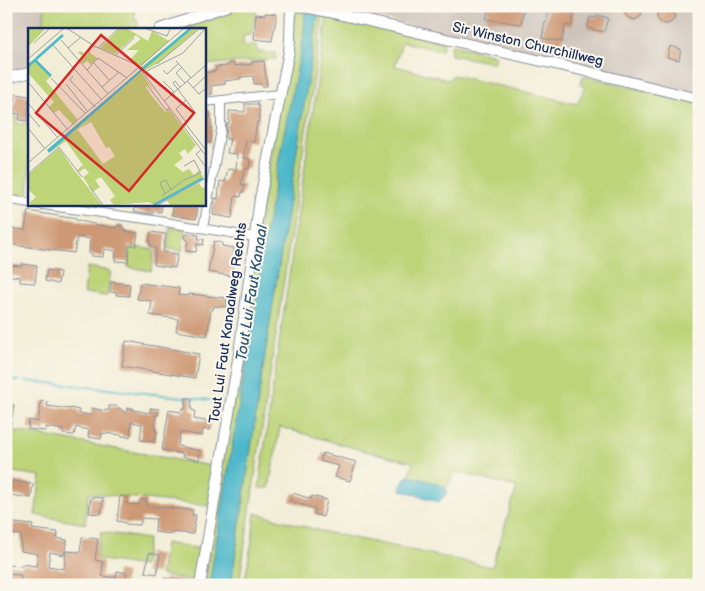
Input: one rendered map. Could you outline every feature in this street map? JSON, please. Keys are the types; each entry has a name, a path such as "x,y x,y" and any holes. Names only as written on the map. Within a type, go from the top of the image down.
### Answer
{"street":[{"path":"163,28 227,6"},
{"name":"Tout Lui Faut Kanaalweg Rechts","path":"200,585 240,354 260,198 290,45 291,6"},
{"name":"Sir Winston Churchillweg","path":"300,6 699,98"},
{"path":"6,78 28,73"},
{"path":"205,102 280,94"},
{"path":"203,228 221,130 221,100"},
{"path":"205,172 213,174"},
{"path":"6,199 28,203"},
{"path":"53,205 70,206 254,237"}],"shaded area":[{"path":"6,6 45,6 43,28 28,28 28,68 6,73"},
{"path":"328,6 699,6 699,94"}],"green space":[{"path":"45,6 136,6 134,21 138,20 137,28 43,28"},
{"path":"257,6 251,35 243,36 244,46 256,45 258,52 275,53 276,59 205,65 205,28 178,28 221,13"},
{"path":"295,9 305,12 304,35 261,257 256,304 209,585 204,585 262,206"},
{"path":"318,15 323,16 239,585 231,585 259,393"},
{"path":"327,15 443,42 443,49 440,51 402,42 395,66 449,80 453,75 577,104 585,87 580,85 583,76 699,103 699,585 244,585 255,513 325,532 492,567 517,487 456,472 446,488 436,483 409,476 413,462 365,451 280,427 269,488 259,488"},
{"path":"453,45 495,55 496,58 494,63 451,55 450,46"},
{"path":"6,102 9,115 17,116 17,124 28,123 28,199 6,196 6,143 10,142 9,125 6,122"},
{"path":"170,227 185,229 182,251 167,249"},
{"path":"131,246 154,250 151,271 128,267"},
{"path":"87,267 111,271 107,296 84,293"},
{"path":"6,429 217,467 210,506 89,493 85,524 35,515 41,476 6,471"},
{"path":"101,532 148,539 144,566 96,559"},
{"path":"165,543 202,549 196,581 160,575"}],"water":[{"path":"305,12 318,15 231,585 209,585 256,304 261,257 304,35"},
{"path":"409,476 436,483 446,488 447,493 439,502 401,490 406,477"}],"building":[{"path":"489,6 524,6 521,24 486,19"},
{"path":"625,6 642,6 641,16 635,20 629,18 625,14"},
{"path":"666,6 672,9 675,15 672,21 666,24 660,21 657,15 660,9"},
{"path":"548,10 574,12 572,26 565,25 562,42 542,38"},
{"path":"265,13 277,14 272,41 254,39 256,14 265,15"},
{"path":"597,15 608,18 604,32 587,28 590,17 596,18"},
{"path":"670,46 681,49 679,60 667,57"},
{"path":"264,61 267,86 254,84 253,76 240,77 240,79 225,81 225,84 211,86 212,94 205,95 205,73 216,71 216,67 228,66 228,64 234,63 234,66 252,64 251,62"},
{"path":"16,94 28,96 28,121 19,120 20,114 14,113"},
{"path":"245,104 258,104 259,122 257,122 254,142 246,141 243,158 250,159 249,169 244,169 241,185 245,185 243,192 241,197 235,196 232,218 213,215 215,198 218,199 220,181 225,182 228,169 236,170 237,154 227,153 230,139 226,139 229,111 245,112"},
{"path":"205,111 210,111 211,143 205,142"},
{"path":"136,205 162,205 161,212 153,211 153,214 134,211"},
{"path":"173,205 198,206 196,219 172,215"},
{"path":"6,209 12,209 10,228 25,230 28,211 116,228 117,225 123,226 125,231 138,233 136,246 129,245 128,262 115,261 116,251 104,249 103,257 92,256 92,254 89,254 90,239 77,237 74,253 6,244"},
{"path":"151,232 166,234 163,252 178,254 175,268 154,265 156,248 150,247"},
{"path":"186,234 199,235 198,239 204,239 203,245 197,244 196,252 186,251 188,240 185,239"},
{"path":"214,241 222,243 222,246 234,248 231,276 208,272"},
{"path":"22,264 37,266 35,283 20,282 20,277 6,275 6,265 22,266"},
{"path":"47,270 60,272 58,284 45,281"},
{"path":"111,282 130,284 129,296 116,295 117,293 110,292"},
{"path":"140,283 179,288 178,295 189,296 189,294 227,298 226,307 214,306 213,310 211,310 207,336 176,331 178,319 150,315 152,301 137,299"},
{"path":"126,341 199,354 195,378 122,366"},
{"path":"186,398 192,398 191,410 195,411 194,419 211,422 209,430 203,429 202,436 180,432 178,446 200,451 199,460 182,457 183,454 162,450 169,410 181,412 182,409 185,409"},
{"path":"41,401 48,402 47,406 70,408 79,410 78,413 91,415 92,408 106,411 109,410 109,406 116,406 126,413 127,408 150,413 150,408 159,409 158,415 156,415 155,430 157,430 155,442 140,440 142,424 131,422 130,437 102,433 101,439 88,437 89,430 76,427 74,435 63,434 63,430 46,427 46,431 28,429 29,420 38,422"},
{"path":"6,404 14,405 9,435 6,435"},
{"path":"323,453 356,462 350,481 335,477 339,466 320,461"},
{"path":"12,481 33,484 31,498 10,495"},
{"path":"293,493 311,499 312,496 327,500 323,517 314,514 315,509 290,501"},
{"path":"120,496 128,497 127,504 139,505 139,500 146,500 146,506 193,510 192,515 196,515 193,534 155,532 156,519 142,518 140,525 117,521"},
{"path":"91,497 103,498 101,514 89,513"},
{"path":"14,523 33,525 32,529 58,532 57,538 67,540 64,555 50,552 48,566 64,569 66,551 80,552 82,537 98,539 95,560 103,562 102,576 116,578 117,571 127,573 124,585 51,585 20,581 21,575 6,574 6,565 22,566 22,564 36,566 38,554 21,551 21,535 12,534"},
{"path":"149,553 160,555 157,574 145,572"},
{"path":"164,578 189,581 188,585 163,585"}],"waterway":[{"path":"6,379 19,381"},
{"path":"25,381 220,401"}],"water label":[{"name":"Tout Lui Faut Kanaal","path":"252,293"}]}
